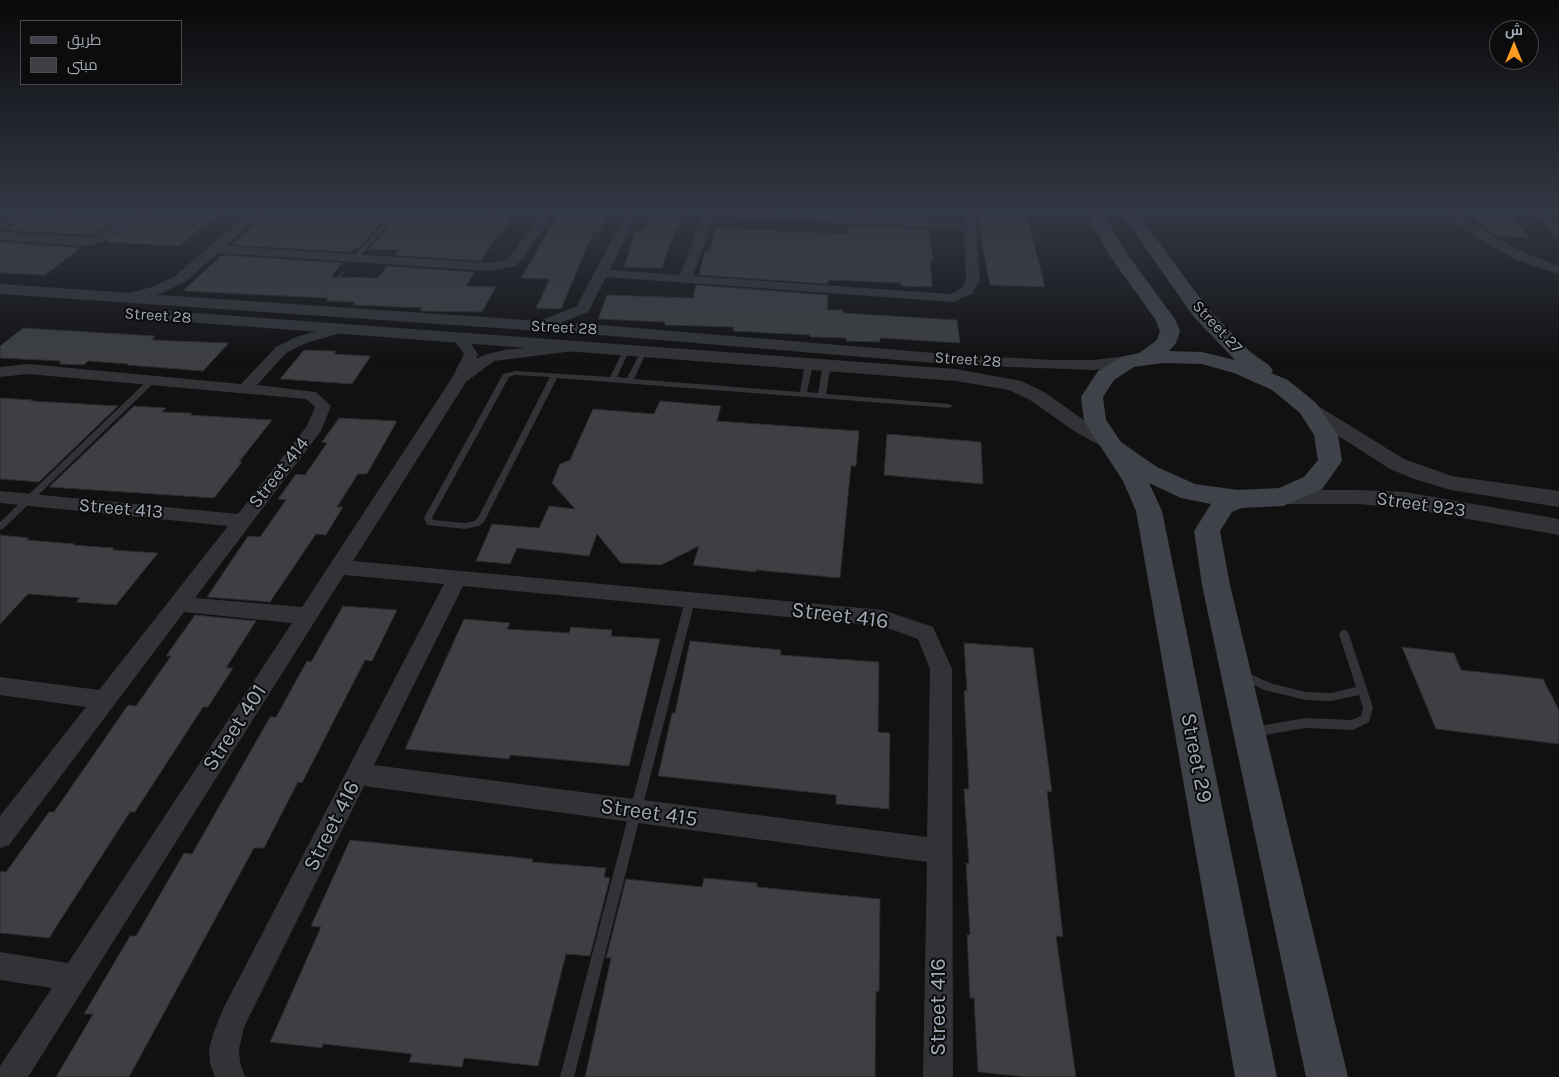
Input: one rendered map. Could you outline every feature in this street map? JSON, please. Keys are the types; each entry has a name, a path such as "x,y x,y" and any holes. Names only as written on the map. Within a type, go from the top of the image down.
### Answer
{"main road":[{"name":"Street 27","path":"1124,262 1165,319 1170,331 1166,343 1137,360"},
{"name":"Street 27","path":"1163,262 1213,327 1242,355 1280,385"},
{"path":"1110,444 1148,473 1190,492 1238,499 1282,497 1313,483 1330,461 1326,435 1308,408 1280,385 1242,368 1202,358 1163,357 1137,360"},
{"name":"Street 29","path":"1137,360 1106,376 1092,397 1095,422 1135,479 1149,511 1256,1077"},
{"path":"1238,499 1223,506 1214,517 1207,531 1216,585 1327,1077"}],"street":[{"path":"126,298 156,290 180,279 200,262"},
{"path":"418,262 489,267 511,262"},
{"path":"538,327 583,309 606,262"},
{"path":"685,279 691,262"},
{"path":"601,273 953,298 967,291 972,280 971,262"},
{"path":"1537,262 1559,270"},
{"path":"180,279 178,292 191,302"},
{"name":"Street 28","path":"0,289 600,330 958,360 1093,364 1137,360"},
{"name":"Street 28","path":"0,304 276,324 461,340 584,346 956,375 1014,385 1037,396 1081,427 1110,444"},
{"path":"583,309 600,330"},
{"path":"276,324 283,334 281,350"},
{"path":"245,389 281,350 301,340 339,329"},
{"name":"Street 401","path":"11,1077 460,378 470,354 461,340"},
{"name":"Street 401","path":"460,378 488,358 504,354 584,346"},
{"name":"Street 414","path":"0,372 28,369 310,395 323,406 315,427 0,836"},
{"name":"Street 923","path":"1308,408 1398,464 1422,474 1451,483 1559,499"},
{"name":"Street 923","path":"1282,497 1358,497 1405,500 1559,527"},
{"name":"Street 413","path":"0,498 242,521"},
{"name":"Street 416","path":"339,567 883,618 926,633 941,669 938,1077"},
{"name":"Street 416","path":"230,1077 225,1063 224,1049 227,1034 233,1020 457,578"},
{"path":"178,604 307,616"},
{"path":"0,686 104,700"},
{"name":"Street 415","path":"358,774 940,851"},
{"path":"0,966 74,978"}],"lane":[{"path":"613,379 635,350"},
{"path":"630,380 635,350"},
{"path":"803,393 809,364"},
{"path":"822,394 827,365"},
{"path":"554,376 481,520 476,524 465,526 430,523 428,518 506,376 515,373 822,394 949,406"},
{"path":"0,527 153,380"},
{"path":"567,1077 690,600"},
{"path":"1249,733 1305,722 1353,725 1365,719 1368,708 1344,634"},
{"path":"1235,670 1268,687 1306,696 1331,697 1362,690"}],"path":[{"path":"308,311 351,262"}],"building":[{"path":"0,262 62,262 45,275 0,273"},
{"path":"214,262 342,263 331,277 378,278 387,266 474,272 466,286 496,287 482,312 420,311 422,308 353,305 355,302 326,301 328,298 183,291"},
{"path":"530,262 581,262 561,309 536,308 550,279 521,278"},
{"path":"626,262 664,262 662,268 624,267"},
{"path":"702,262 930,262 932,287 901,286 901,283 828,280 828,284 699,275"},
{"path":"986,262 1039,262 1045,287 990,285"},
{"path":"696,285 828,295 827,310 843,310 843,313 957,320 960,343 880,338 880,342 846,341 846,338 733,331 734,327 665,325 665,322 598,319 607,295 693,298"},
{"path":"23,328 155,336 152,340 229,343 203,371 88,361 84,365 59,364 61,361 0,358 0,346"},
{"path":"304,350 336,351 334,354 371,356 352,384 280,379"},
{"path":"0,398 118,406 39,482 0,479"},
{"path":"660,401 721,406 717,421 859,431 856,466 851,466 840,578 693,565 699,546 661,565 621,563 597,534 589,556 517,548 510,564 476,561 492,524 539,528 549,506 575,509 552,483 560,464 570,460 593,409 654,414"},
{"path":"134,406 166,408 162,412 192,413 190,415 272,420 214,498 49,487"},
{"path":"339,418 397,421 367,474 358,474 337,507 343,507 326,535 316,534 270,602 207,597 248,536 260,537 286,500 278,499 296,474 305,475 327,443 322,442"},
{"path":"887,434 981,442 983,484 884,475"},
{"path":"0,535 29,538 27,540 114,548 113,550 158,553 116,605 76,602 80,598 28,594 0,624"},
{"path":"343,606 397,610 372,661 365,660 302,783 298,782 264,848 254,848 129,1077 56,1077 93,1014 84,1014 130,936 136,936 184,853 192,854 270,717 276,717 307,661 311,662"},
{"path":"195,615 256,621 226,668 233,668 208,707 203,707 135,812 130,812 49,938 0,933 0,871 6,872 49,812 54,812 128,705 136,706 171,656 166,656"},
{"path":"464,619 510,623 507,629 569,633 571,627 612,630 611,636 660,639 629,766 510,755 509,759 405,749"},
{"path":"690,641 781,650 780,655 879,662 878,732 890,733 889,809 836,804 836,795 658,776 672,713 675,713"},
{"path":"964,643 1033,648 1052,792 1047,791 1063,937 1056,936 1076,1077 1026,1077 978,1072 974,998 970,998 967,935 970,935 966,863 969,864 964,789 969,789 964,690 967,691"},
{"path":"1402,647 1454,653 1461,670 1543,679 1559,710 1559,744 1436,729"},
{"path":"350,840 533,859 532,862 606,868 604,877 610,878 590,956 566,954 538,1066 464,1058 462,1067 409,1062 412,1054 323,1044 322,1048 270,1042 321,927 311,926"},
{"path":"704,878 757,883 757,887 880,899 879,992 876,991 875,1077 585,1077 611,958 606,958 626,879 702,887"}]}
